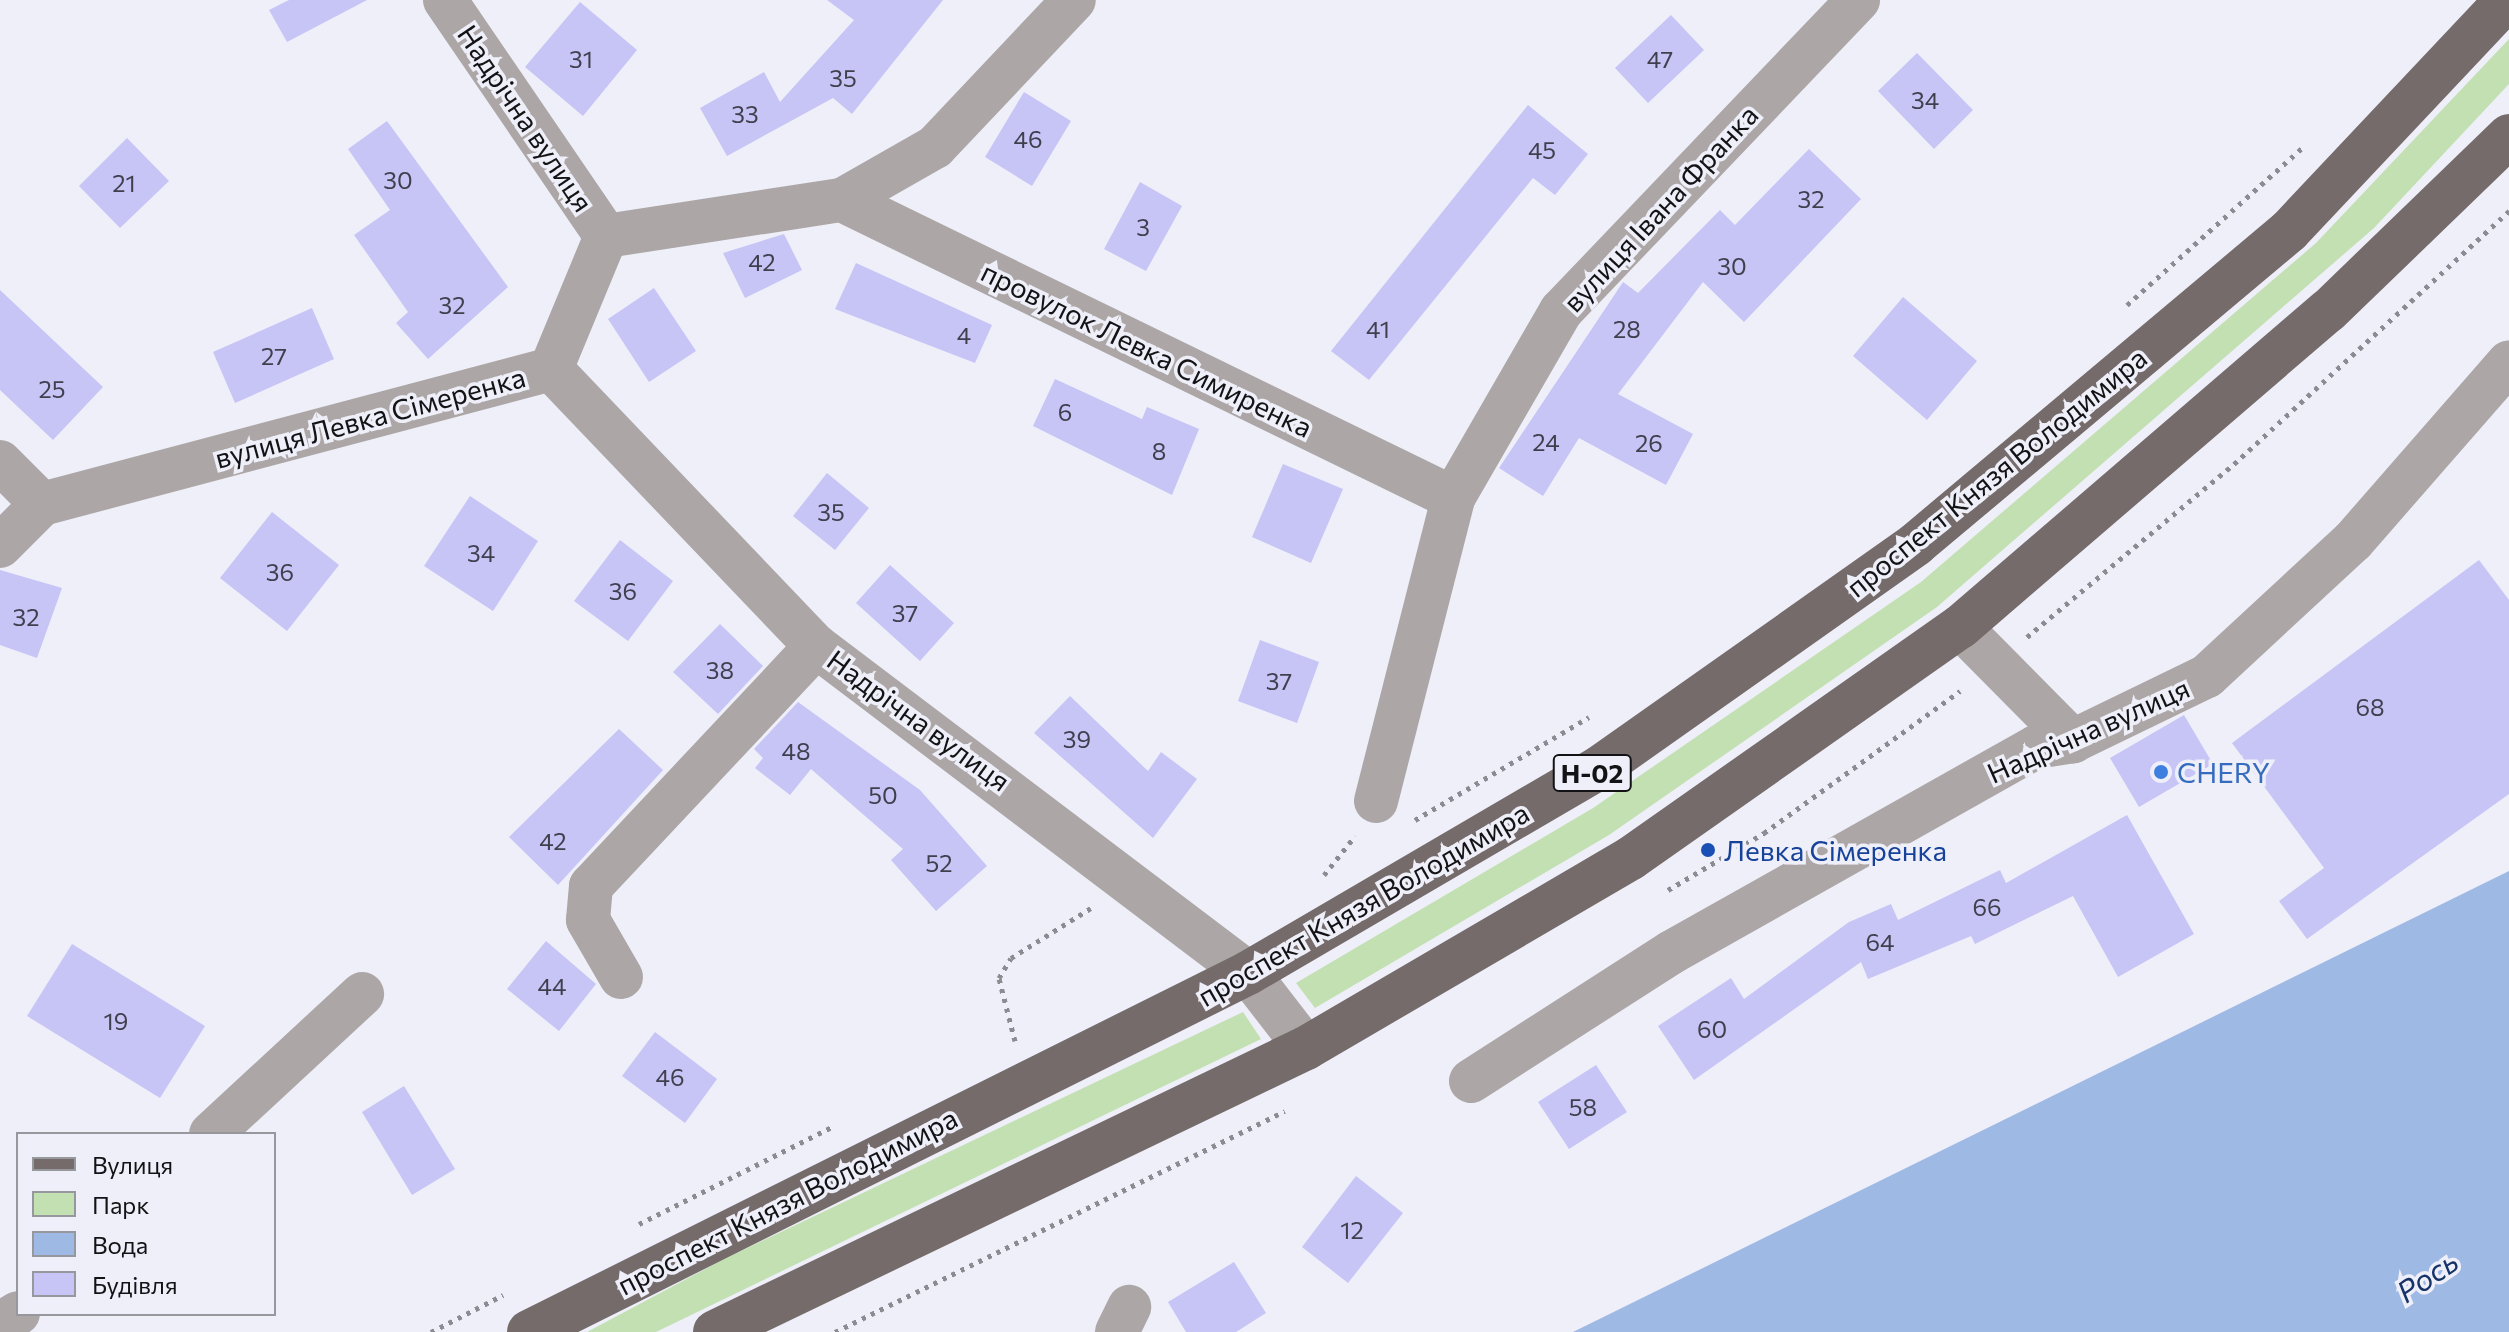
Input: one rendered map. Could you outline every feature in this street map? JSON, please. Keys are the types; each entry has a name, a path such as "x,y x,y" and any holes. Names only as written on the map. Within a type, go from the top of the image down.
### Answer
{"main road":[{"name":"проспект Князя Володимира","path":"529,1332 1248,973 1599,768 1916,544 2289,231 2507,0"},
{"path":"715,1332 1306,1048 1631,858 1960,627 2328,311 2509,136"}],"street":[{"name":"Надрічна вулиця","path":"445,0 606,236"},
{"path":"606,236 842,200 935,147 1074,0"},
{"name":"вулиця Івана Франка","path":"1391,813 1453,498 1561,311 1858,0"},
{"name":"провулок Левка Симиренка","path":"842,200 1453,498"},
{"name":"вулиця Левка Сімеренка","path":"42,504 551,369 606,236"},
{"name":"Надрічна вулиця","path":"1471,1081 1672,952 2036,747 2073,741 2207,676 2353,541 2509,362"},
{"name":"Надрічна вулиця","path":"551,369 816,646 1132,882 1248,973 1306,1048"},
{"path":"0,462 42,504 0,546"},
{"path":"1960,627 2073,741"},
{"path":"621,977 588,920 591,886 816,646"},
{"path":"213,1132 362,994"}],"path":[{"path":"2120,311 2316,134"},
{"path":"1391,813 1605,707"},
{"path":"1311,884 1353,857"},
{"path":"1015,1041 999,978 1011,958 1132,882"},
{"path":"1000,1047 1029,1034"},
{"path":"835,1332 1297,1104"},
{"path":"629,1229 842,1123"},
{"path":"431,1332 516,1288"}],"green space":[{"path":"2509,39 2509,84 2374,228 1937,607 1609,835 1315,1008 1296,983 1593,808 1921,582 2316,243"},
{"path":"1243,1012 1261,1039 656,1332 587,1332 724,1259"}],"water":[{"name":"Рось","path":"2509,871 2509,1332 1573,1332"}],"building":[{"path":"289,0 367,0 287,42 269,10"},
{"path":"827,0 943,0 852,114 833,98 727,156 700,108 764,72 780,102 854,20"},
{"path":"580,2 637,50 583,116 525,67"},
{"path":"1671,15 1704,50 1648,103 1615,68"},
{"path":"1917,53 1973,110 1934,149 1878,91"},
{"path":"1024,92 1071,121 1032,186 985,157"},
{"path":"1528,105 1588,154 1555,195 1533,178 1369,380 1331,351"},
{"path":"387,121 508,287 428,359 396,323 408,312 354,235 390,210 348,149"},
{"path":"127,138 169,181 120,228 79,186"},
{"path":"1809,149 1861,199 1744,322 1703,282 1618,394 1693,434 1666,485 1579,438 1543,496 1499,468 1623,282 1638,293 1720,210 1735,225"},
{"path":"1140,182 1182,206 1146,271 1104,249"},
{"path":"784,234 802,270 745,298 723,253"},
{"path":"856,263 992,325 975,363 835,309"},
{"path":"654,288 696,351 649,382 608,319"},
{"path":"0,290 103,387 53,440 0,390"},
{"path":"1903,297 1977,361 1927,420 1853,356"},
{"path":"312,308 334,359 235,403 213,352"},
{"path":"1055,379 1142,419 1147,407 1199,429 1172,495 1033,426"},
{"path":"1283,464 1343,489 1311,563 1252,537"},
{"path":"827,473 869,508 835,550 793,516"},
{"path":"470,496 538,541 493,611 424,566"},
{"path":"272,512 339,565 287,631 220,578"},
{"path":"620,540 673,581 628,641 574,601"},
{"path":"2479,560 2509,600 2509,794 2307,939 2279,901 2324,868 2232,743"},
{"path":"890,565 954,623 920,661 856,603"},
{"path":"0,570 62,588 37,658 0,645"},
{"path":"720,624 763,666 718,714 673,672"},
{"path":"1260,640 1319,662 1297,723 1238,701"},
{"path":"1070,696 1148,771 1161,752 1197,779 1153,838 1034,733"},
{"path":"798,702 920,790 987,866 936,911 891,860 903,849 811,769 790,795 755,768 763,758 754,749"},
{"path":"2184,715 2213,764 2139,807 2110,758"},
{"path":"619,729 663,770 558,885 509,837"},
{"path":"2127,815 2194,934 2118,977 2073,896 1975,944 1971,936 1868,979 1861,962 1694,1080 1658,1026 1731,978 1744,999 1849,922 1891,904 1898,920 2000,870 2006,883"},
{"path":"546,941 596,984 559,1031 507,989"},
{"path":"72,944 205,1026 160,1098 27,1016"},
{"path":"655,1032 717,1079 685,1123 622,1076"},
{"path":"1596,1065 1627,1112 1569,1149 1538,1102"},
{"path":"404,1086 455,1169 412,1195 362,1112"},
{"path":"1356,1176 1403,1213 1348,1283 1302,1247"},
{"path":"1234,1262 1266,1313 1236,1332 1186,1332 1168,1302"}],"place":[{"name":"CHERY","path":"2161,772"},
{"name":"Левка Сімеренка","path":"1708,850"}]}
